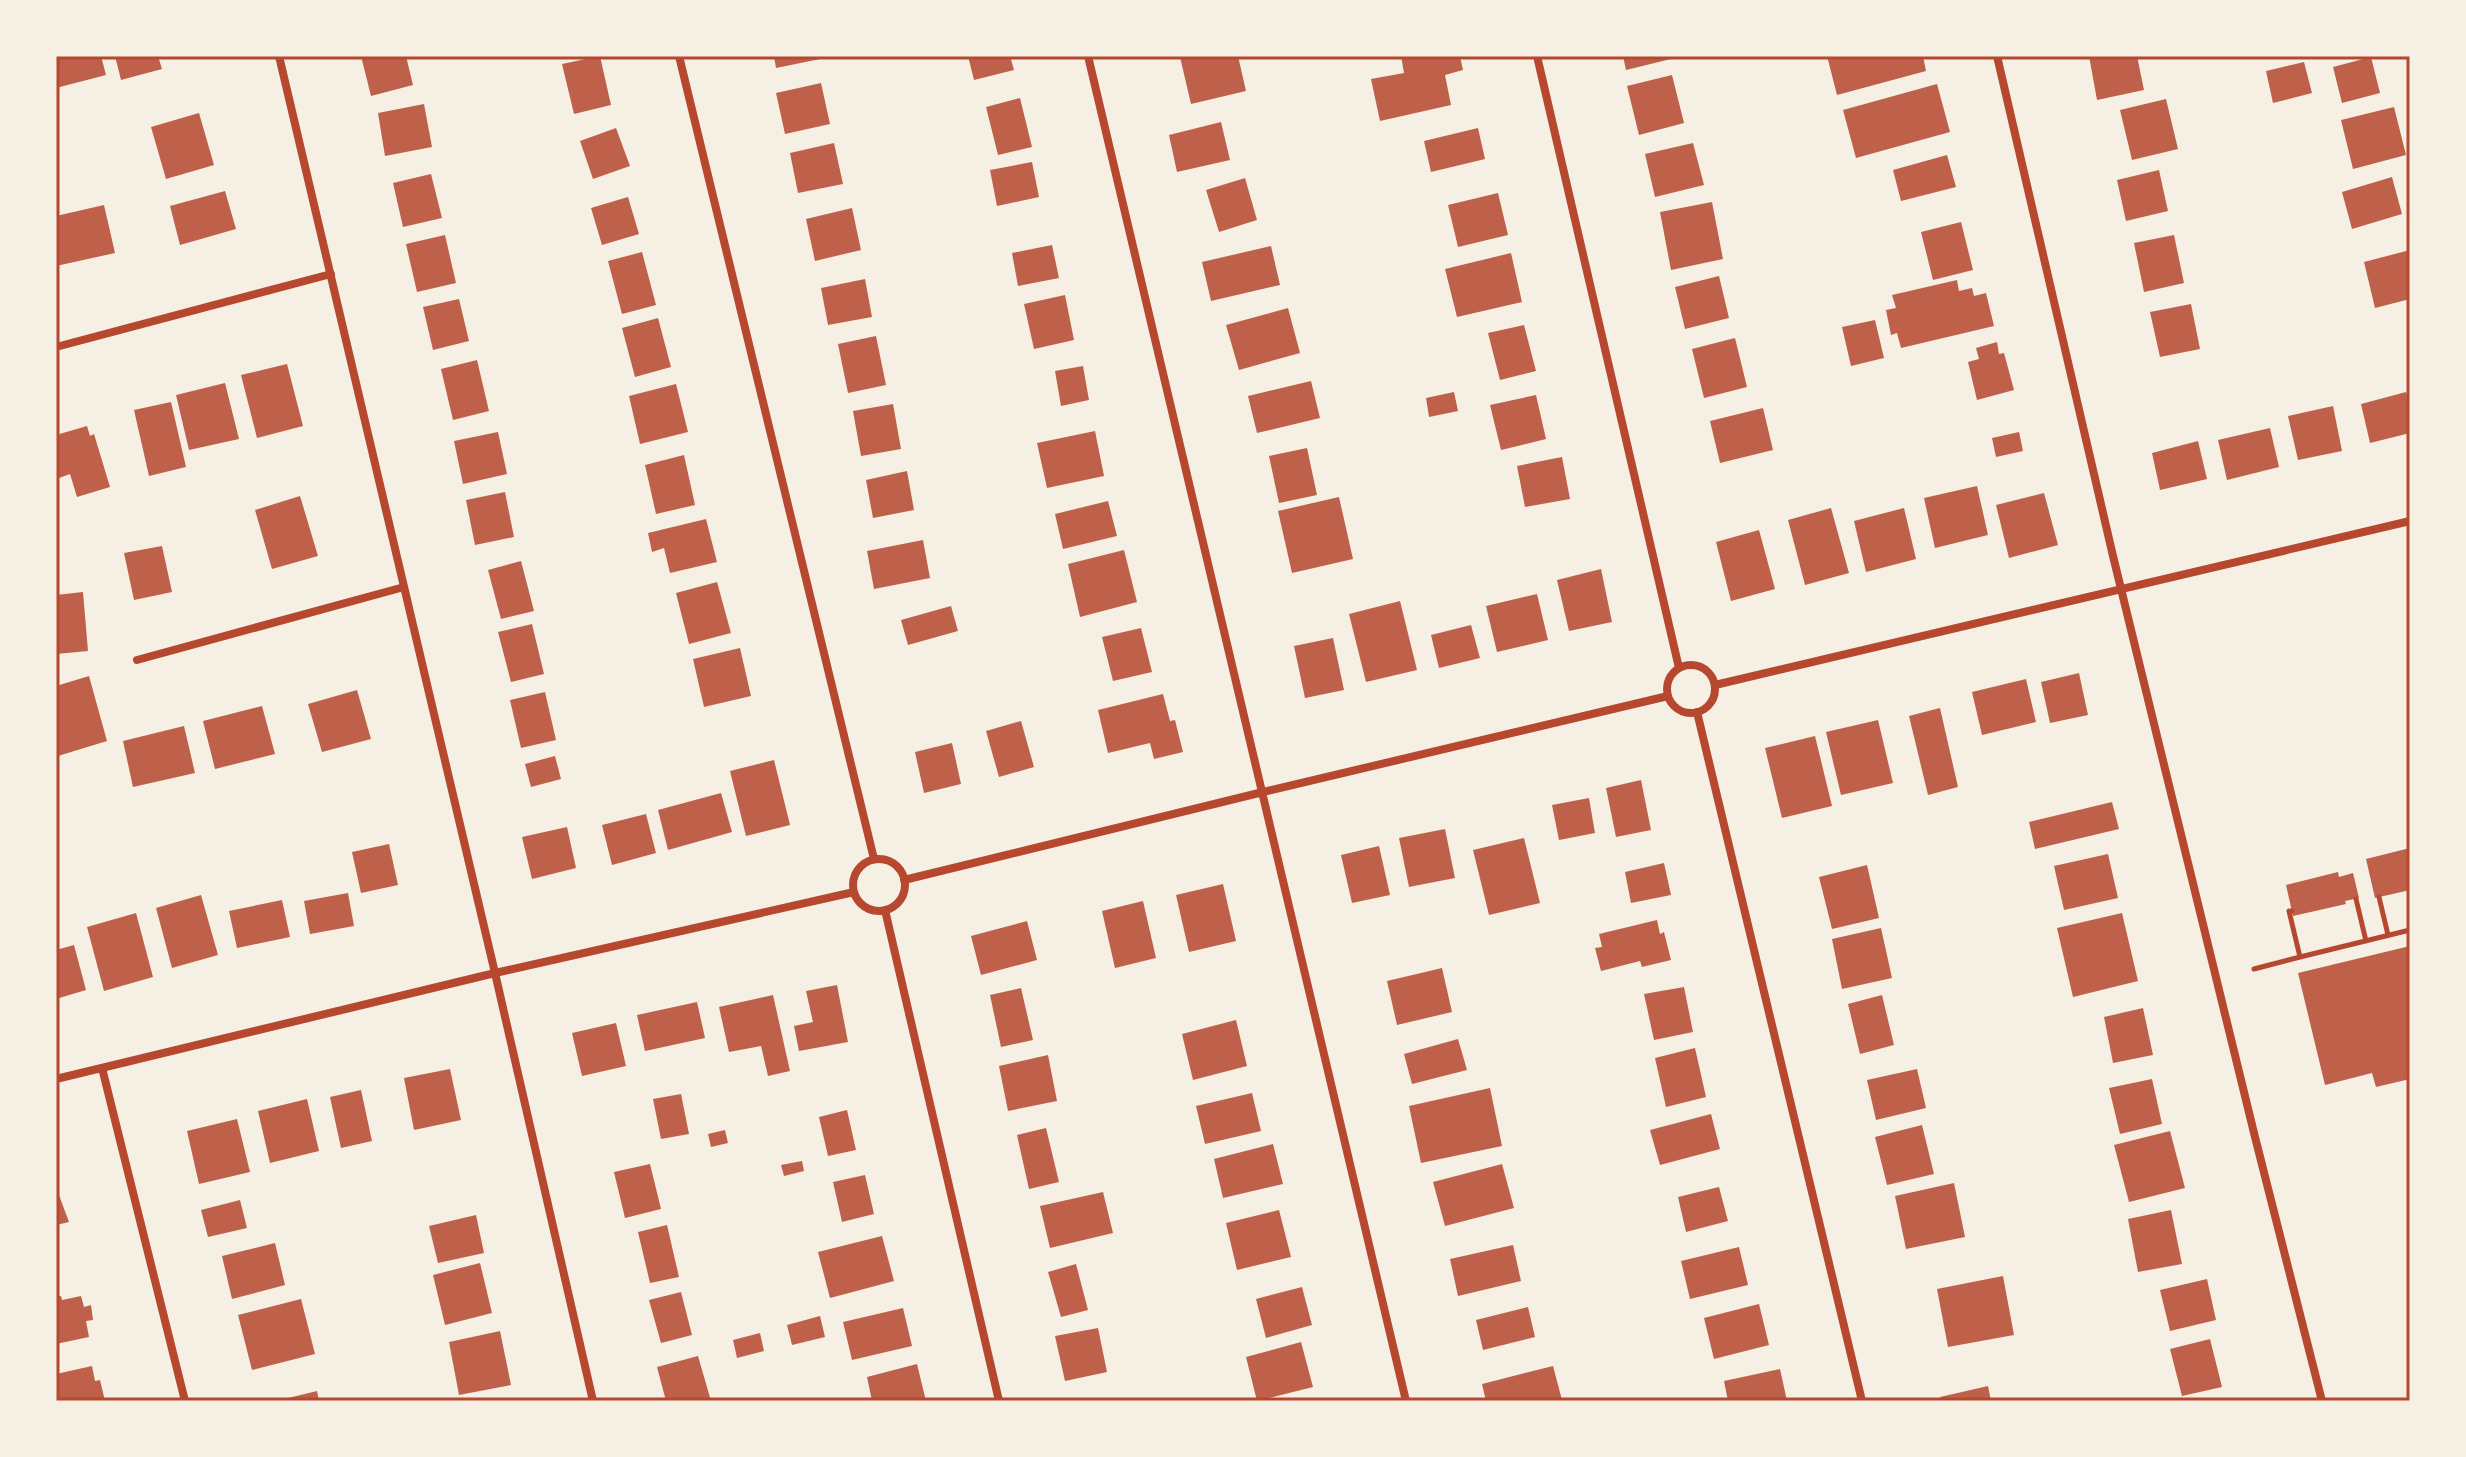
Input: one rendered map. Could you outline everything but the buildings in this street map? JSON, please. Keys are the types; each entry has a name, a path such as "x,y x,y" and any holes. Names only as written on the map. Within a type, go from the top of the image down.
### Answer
{"street":[{"path":"279,56 593,1401"},
{"path":"679,56 874,859"},
{"path":"1088,56 1406,1401"},
{"path":"1537,56 1679,668"},
{"path":"1997,56 2121,589 2322,1401"},
{"path":"56,347 331,274"},
{"path":"1715,685 2410,521"},
{"path":"137,660 404,587"},
{"path":"1686,665 1702,667 1713,677 1715,685 1709,704 1697,712 1677,708 1668,696 1669,680 1686,665"},
{"path":"904,880 1668,696"},
{"path":"1697,712 1862,1401"},
{"path":"874,859 897,866 904,880 902,896 885,910 869,909 854,892 853,884 860,868 874,859"},
{"path":"56,1079 495,973 854,892"},
{"path":"885,910 999,1401"},
{"path":"102,1068 185,1401"}],"path":[{"path":"2379,897 2388,935"},
{"path":"2356,899 2366,941"},
{"path":"2292,911 2289,911 2300,957"},
{"path":"2254,969 2410,930"}]}
